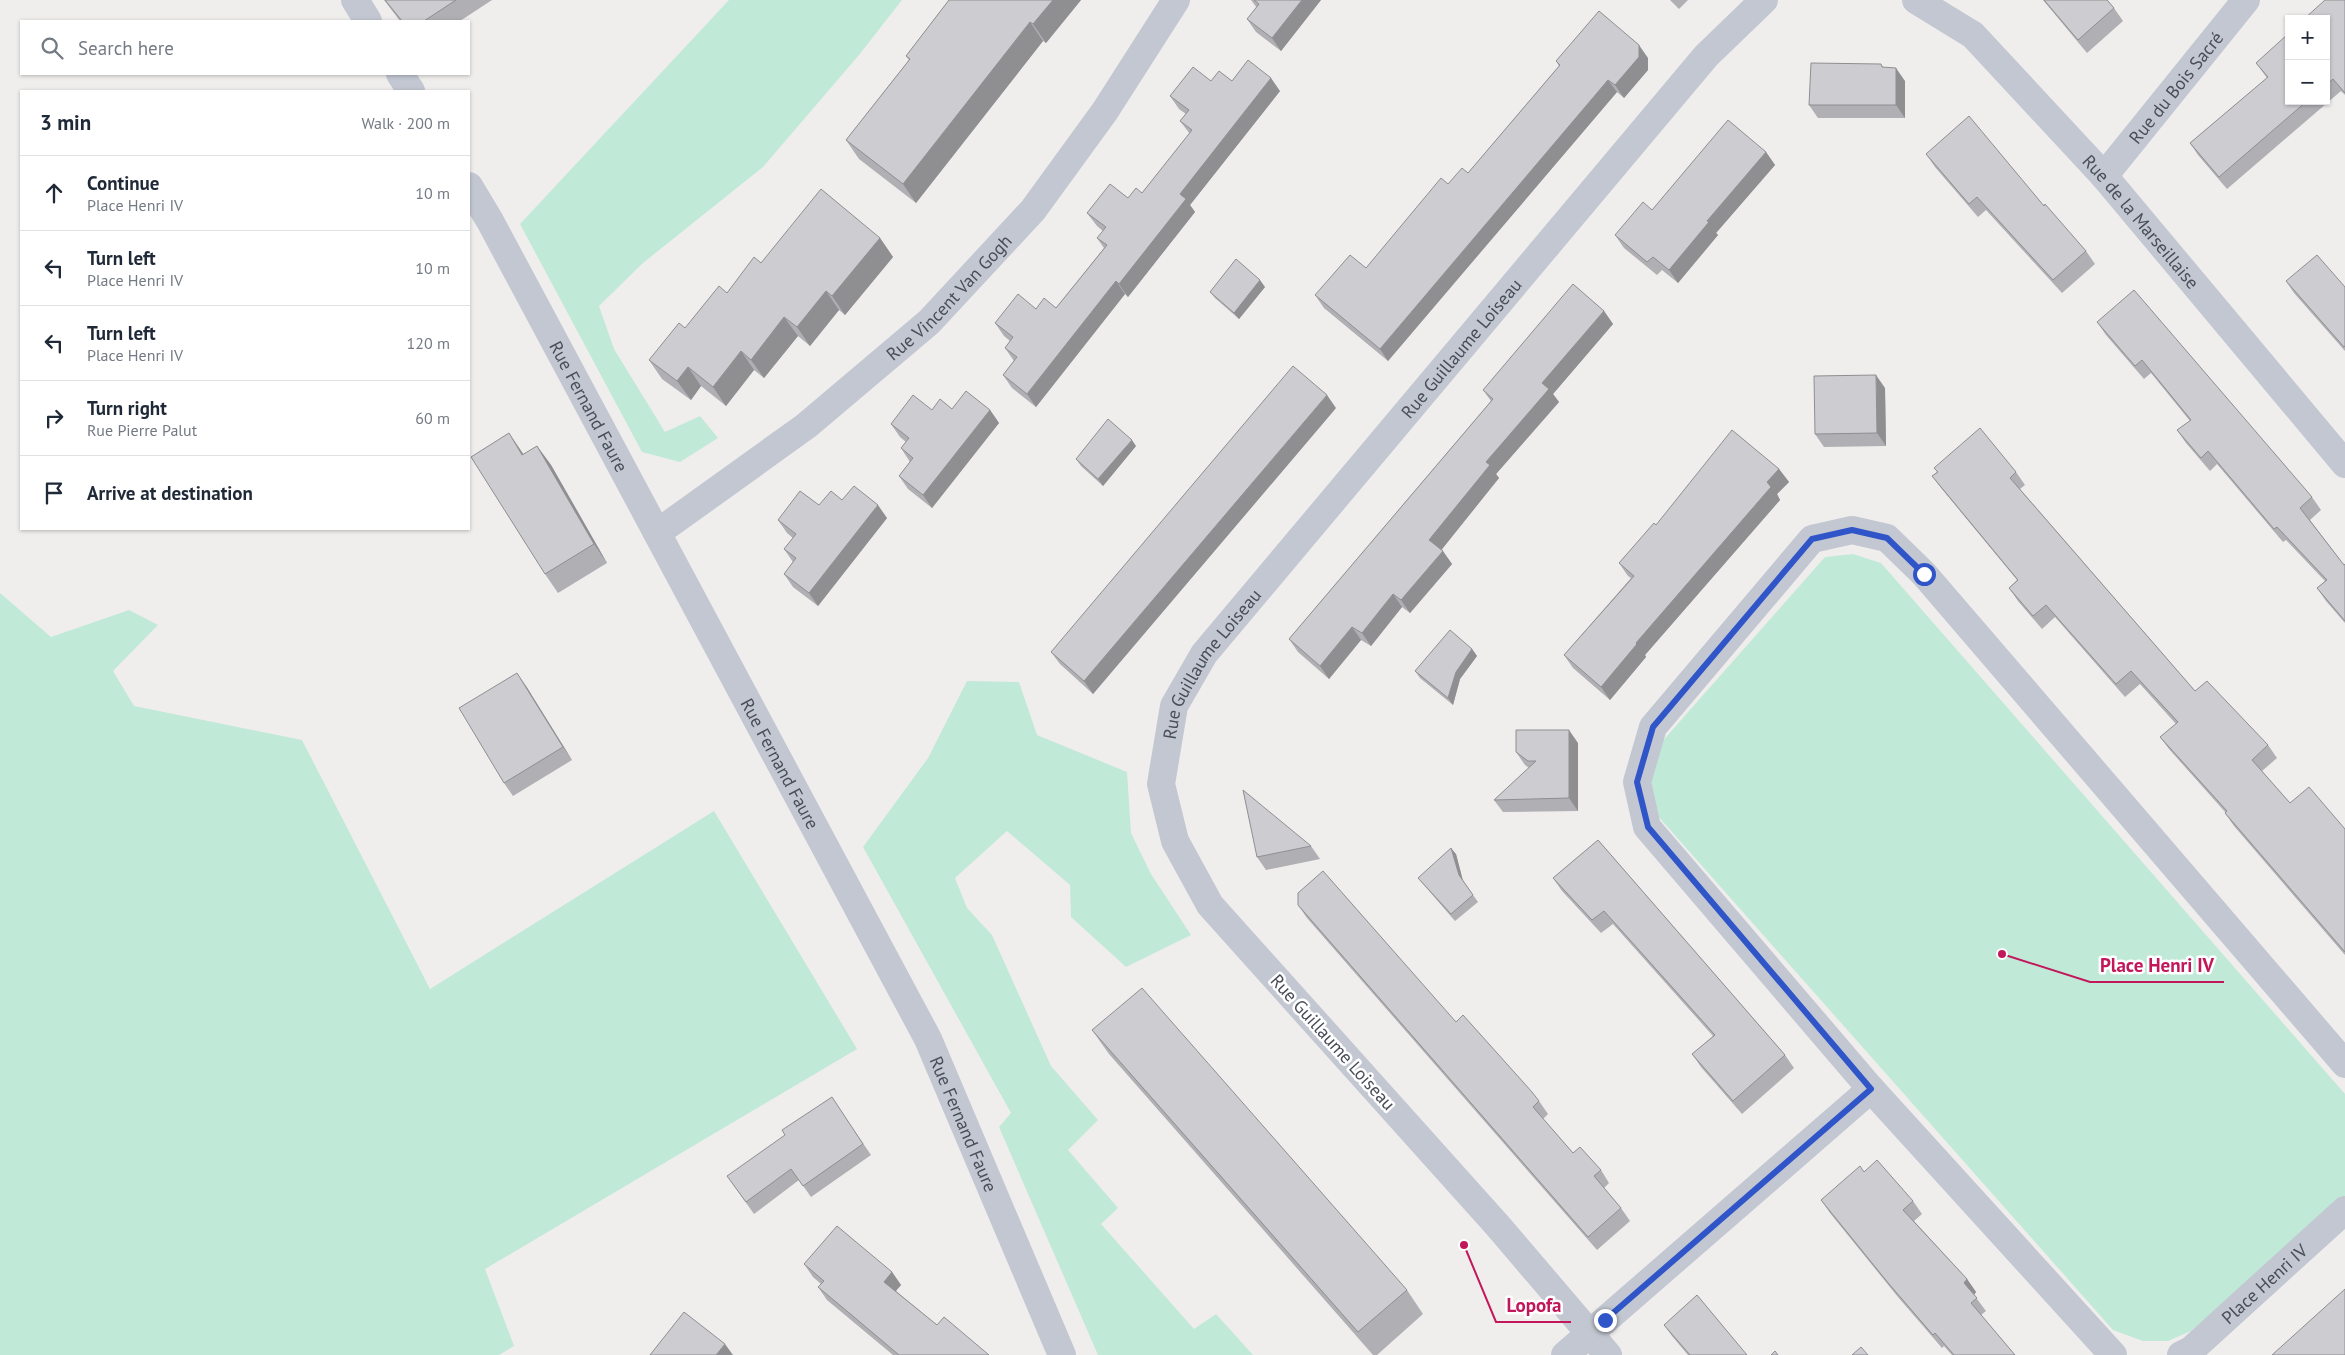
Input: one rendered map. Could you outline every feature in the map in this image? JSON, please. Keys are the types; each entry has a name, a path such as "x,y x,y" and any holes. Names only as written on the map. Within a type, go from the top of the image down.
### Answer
{"street":[{"path":"355,0 367,20"},
{"name":"Rue Vincent Van Gogh","path":"657,533 806,426 929,322 1033,210 1105,110 1176,0"},
{"name":"Rue Guillaume Loiseau","path":"1608,1355 1498,1226 1210,905 1175,841 1161,784 1174,706 1204,654 1706,56 1764,0"},
{"name":"Rue de la Marseillaise","path":"1916,0 1973,35 2104,176 2345,464"},
{"name":"Rue du Bois Sacré","path":"2104,176 2246,0"},
{"path":"401,75 410,90"},
{"name":"Rue Fernand Faure","path":"470,188 490,221 928,1039 1062,1355"},
{"path":"2113,1355 1871,1089 1648,827 1637,782 1653,727 1812,539 1852,530 1887,538 1924,574 2345,1064"},
{"path":"1565,1355 1871,1089"},
{"name":"Place Henri IV","path":"2181,1355 2191,1350 2345,1210"}],"green space":[{"path":"729,0 902,0 859,55 763,167 643,263 599,306 614,349 665,432 700,416 718,438 680,462 642,452 520,224"},
{"path":"1853,554 1881,563 2345,1094 2345,1197 2191,1331 2168,1341 2143,1341 2113,1330 1657,815 1646,784 1659,745 1825,557"},
{"path":"0,593 51,637 129,610 158,625 113,671 134,706 302,740 430,989 714,811 857,1049 485,1269 514,1346 499,1355 0,1355"},
{"path":"967,681 1019,682 1037,735 1127,772 1131,833 1151,874 1191,935 1126,967 1071,917 1070,885 1007,831 955,878 967,908 992,935 1051,1066 1098,1120 1068,1150 1118,1208 1101,1224 1194,1329 1216,1314 1253,1355 1098,1355 999,1127 1011,1113 863,847 928,758"}],"building":[{"path":"385,0 456,0 426,20 401,20"},
{"path":"949,0 1053,0 1033,24 1030,22 903,184 846,140 910,59 906,56"},
{"path":"1254,0 1302,0 1272,38 1247,19 1259,4"},
{"path":"2044,0 2107,0 2114,8 2078,40"},
{"path":"2325,0 2345,0 2345,93 2333,79 2330,82 2330,15 2308,15"},
{"path":"1599,11 1639,45 1639,57 1615,85 1608,80 1380,349 1315,295 1350,255 1366,268 1441,178 1448,184 1462,168 1468,173 1560,65 1556,61"},
{"path":"2285,37 2285,105 2302,105 2219,177 2190,143 2268,77 2256,63"},
{"path":"1248,60 1271,78 1180,194 1186,199 1119,284 1116,281 1027,394 1003,375 1017,357 1005,348 1013,337 995,323 1018,294 1036,309 1044,298 1056,308 1107,245 1097,238 1106,227 1087,213 1110,184 1128,198 1136,188 1142,193 1192,130 1180,121 1189,110 1170,96 1193,67 1211,81 1219,71 1232,81"},
{"path":"1811,63 1881,64 1882,67 1896,68 1896,105 1809,105"},
{"path":"1969,116 2044,206 2045,204 2086,251 2053,280 1977,197 1969,204 1926,154"},
{"path":"1728,120 1766,152 1707,221 1709,222 1669,270 1653,257 1647,262 1615,235 1643,202 1652,210"},
{"path":"821,189 880,238 832,296 826,291 797,327 784,317 751,360 741,351 713,387 688,367 677,381 649,360 679,323 685,328 719,286 727,293 754,257 761,263"},
{"path":"2317,255 2345,287 2344,347 2286,281"},
{"path":"1236,259 1260,280 1234,313 1210,292"},
{"path":"1573,284 1604,311 1542,383 1549,389 1486,462 1490,465 1429,540 1443,551 1401,600 1393,594 1362,633 1352,627 1320,666 1289,639 1493,399 1483,390"},
{"path":"2134,290 2312,497 2300,508 2345,564 2345,621 2317,588 2327,580 2277,527 2274,529 2208,451 2201,458 2177,430 2191,420 2142,360 2135,366 2097,322"},
{"path":"1293,366 1327,395 1084,681 1051,652"},
{"path":"1876,375 1877,433 1815,434 1814,376"},
{"path":"966,391 990,410 923,495 899,476 913,458 901,448 909,438 891,424 913,395 932,410 940,399 952,409"},
{"path":"1108,419 1132,440 1098,479 1076,459"},
{"path":"1980,428 2016,472 2010,478 2195,691 2207,681 2268,745 2252,760 2290,803 2309,787 2345,829 2345,952 2225,813 2227,811 2160,737 2178,722 2131,671 2116,684 2046,605 2033,616 2009,588 2018,580 1932,476 1938,472 1934,468"},
{"path":"1732,430 1779,469 1767,482 1771,487 1636,643 1601,687 1564,655 1634,576 1619,563 1654,523 1656,525"},
{"path":"509,433 522,455 537,446 594,544 545,574 471,457"},
{"path":"854,486 878,505 809,593 784,574 796,558 784,549 796,534 778,520 800,491 819,505 831,491 842,500"},
{"path":"1450,630 1472,649 1456,672 1448,698 1415,671"},
{"path":"517,673 563,747 504,783 459,708"},
{"path":"1516,730 1569,730 1569,798 1494,800 1536,761 1528,761 1516,752"},
{"path":"1243,790 1311,846 1257,857"},
{"path":"1598,840 1785,1055 1733,1101 1692,1054 1715,1035 1604,911 1592,920 1553,878"},
{"path":"1451,848 1459,875 1473,895 1451,914 1418,878"},
{"path":"1323,871 1456,1022 1463,1015 1532,1092 1539,1101 1533,1107 1573,1153 1580,1147 1601,1170 1594,1176 1621,1208 1588,1237 1298,905 1298,893"},
{"path":"1142,988 1407,1290 1358,1332 1092,1030"},
{"path":"832,1097 863,1144 803,1186 791,1169 746,1202 727,1176 785,1135 782,1130"},
{"path":"1877,1160 1913,1201 1903,1210 1967,1279 1964,1283 1977,1298 1971,1303 2015,1355 1954,1355 1935,1333 1933,1335 1889,1284 1821,1200 1860,1166 1864,1172"},
{"path":"837,1226 892,1272 884,1282 937,1325 944,1317 989,1355 899,1355 818,1287 824,1281 804,1264"},
{"path":"2345,1289 2345,1355 2272,1355"},
{"path":"1697,1295 1747,1355 1690,1355 1664,1325"},
{"path":"684,1312 725,1344 716,1355 650,1355"},
{"path":"1861,1347 1868,1355 1852,1355"}],"place":[{"name":"Place Henri IV","path":"2002,954"},
{"name":"Lopofa","path":"1464,1245"}],"route":[{"path":"1605,1320 1871,1089 1648,827 1637,782 1653,727 1812,539 1852,530 1887,538 1924,574"}]}
